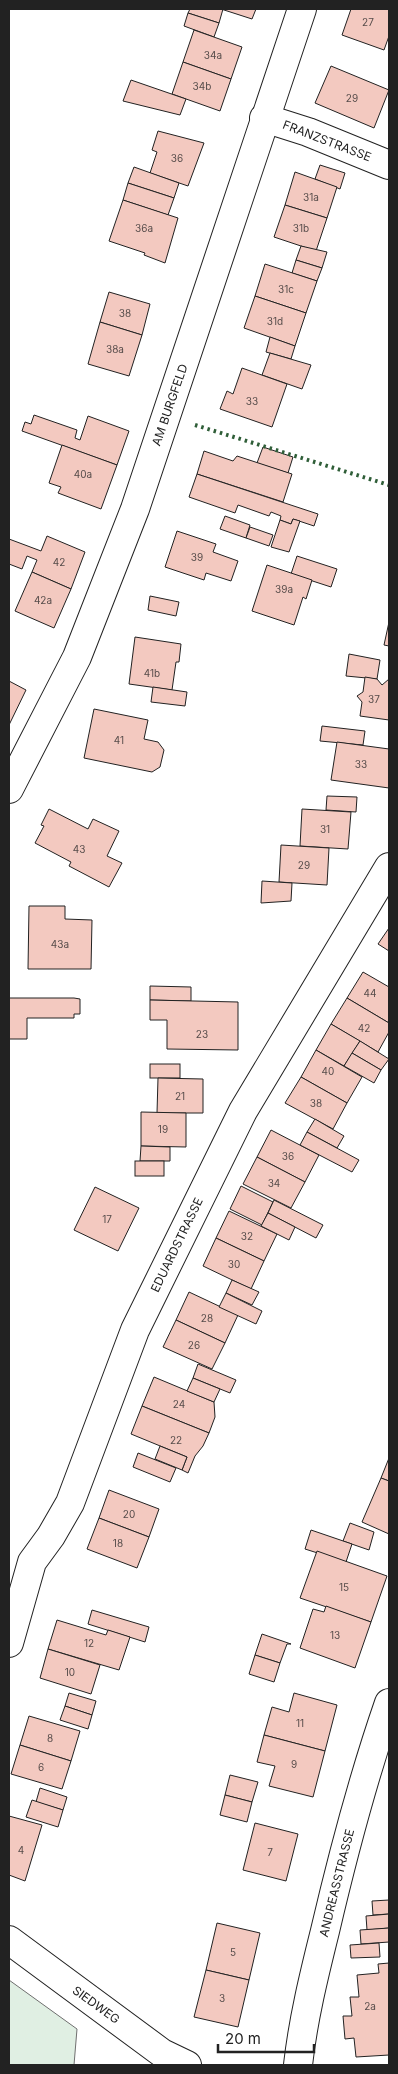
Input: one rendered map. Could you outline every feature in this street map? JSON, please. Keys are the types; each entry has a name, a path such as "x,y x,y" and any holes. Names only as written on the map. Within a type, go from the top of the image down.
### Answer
{"street":[{"name":"AM BURGFELD","path":"9,790 77,657 135,508 302,9"},
{"name":"FRANZSTRASSE","path":"264,118 308,132 389,165"},
{"name":"EDUARDSTRASSE","path":"9,1643 32,1562 51,1536 70,1503 139,1321 243,1111 389,867"},
{"name":"ANDREASSTRASSE","path":"298,2065 311,1988 334,1892 369,1762 389,1703"},
{"name":"SIEDWEG","path":"9,1940 162,2053 187,2065"}],"green space":[{"path":"9,1980 77,2029 74,2065 9,2065"}],"building":[{"path":"190,9 223,9 219,23 188,13"},
{"path":"221,9 256,9 252,19"},
{"path":"351,9 389,9 389,36 384,50 342,35"},
{"path":"188,13 219,23 214,37 184,26"},
{"path":"194,30 242,47 231,79 183,62"},
{"path":"183,62 231,79 220,111 172,94"},
{"path":"331,66 389,90 374,128 315,103"},
{"path":"131,80 186,99 180,115 123,101"},
{"path":"158,131 204,143 188,186 150,173 157,152 152,150"},
{"path":"320,165 345,173 340,189 315,179"},
{"path":"134,167 179,183 174,198 128,183"},
{"path":"295,172 337,187 327,218 285,205"},
{"path":"128,183 174,198 168,215 123,200"},
{"path":"123,200 178,218 165,263 144,255 145,253 109,241"},
{"path":"285,205 327,218 316,251 274,237"},
{"path":"301,246 327,252 322,268 296,260"},
{"path":"296,260 322,268 317,281 292,273"},
{"path":"265,264 317,281 306,313 255,296"},
{"path":"109,292 150,304 142,335 100,322"},
{"path":"255,296 306,313 295,346 244,328"},
{"path":"100,322 142,335 129,376 88,364"},
{"path":"270,337 295,346 291,359 266,352"},
{"path":"270,353 311,365 302,389 262,375"},
{"path":"242,368 287,384 272,427 220,409 227,391 233,394"},
{"path":"34,415 77,430 75,438 80,440 88,416 129,431 117,465 22,431 25,422 31,424"},
{"path":"62,445 117,465 101,509 58,493 61,487 49,483"},
{"path":"263,447 293,457 288,473 257,463"},
{"path":"204,451 233,461 237,456 292,474 283,502 197,474"},
{"path":"197,474 318,514 314,526 293,519 291,524 280,520 281,516 271,512 269,516 238,505 235,513 189,497"},
{"path":"225,516 250,525 246,538 220,529"},
{"path":"293,519 300,521 289,552 271,547 280,520 291,524"},
{"path":"250,527 273,535 269,546 246,538"},
{"path":"177,531 216,544 213,552 238,561 231,581 206,573 204,580 165,567"},
{"path":"47,536 85,552 71,589 32,572 37,560 27,556 22,569 9,564 9,539 41,551"},
{"path":"297,556 337,569 331,587 291,574"},
{"path":"267,565 312,580 306,599 303,597 294,625 252,611"},
{"path":"32,572 71,589 54,628 15,611"},
{"path":"150,596 179,602 176,616 148,610"},
{"path":"389,622 389,646 384,645"},
{"path":"135,637 181,644 172,690 129,684"},
{"path":"349,654 380,660 377,679 346,676"},
{"path":"365,677 377,679 382,685 389,679 389,720 360,716 362,702 357,696 363,692"},
{"path":"9,681 26,690 9,725"},
{"path":"153,687 187,692 185,706 151,702"},
{"path":"94,709 148,720 144,739 158,742 164,750 160,767 152,772 84,758"},
{"path":"322,726 365,731 363,745 320,741"},
{"path":"337,742 389,749 389,788 331,780"},
{"path":"327,796 357,797 356,812 326,810"},
{"path":"49,809 88,829 93,819 119,831 107,856 122,863 109,887 69,866 71,862 35,843 44,826 41,825"},
{"path":"302,809 351,812 348,849 300,846"},
{"path":"281,845 329,848 327,885 279,882"},
{"path":"262,881 292,883 291,901 261,903"},
{"path":"29,906 65,906 65,919 92,920 91,969 28,969"},
{"path":"389,928 389,951 378,944"},
{"path":"363,972 389,987 389,1023 347,998"},
{"path":"150,986 191,987 191,1001 150,1000"},
{"path":"9,998 80,999 80,1014 74,1014 74,1018 27,1018 27,1039 9,1039"},
{"path":"347,998 389,1023 389,1032 378,1052 331,1024"},
{"path":"150,1000 238,1002 238,1050 167,1049 167,1020 150,1020"},
{"path":"331,1024 360,1041 344,1066 316,1050"},
{"path":"360,1041 389,1059 381,1070 352,1053"},
{"path":"316,1050 362,1077 347,1103 301,1077"},
{"path":"352,1053 381,1070 374,1083 344,1066"},
{"path":"150,1064 180,1064 180,1078 150,1078"},
{"path":"301,1077 347,1103 333,1129 285,1103"},
{"path":"158,1078 203,1079 203,1113 157,1113"},
{"path":"141,1112 186,1113 186,1147 141,1146"},
{"path":"315,1119 344,1136 337,1148 307,1132"},
{"path":"271,1130 319,1155 305,1182 257,1157"},
{"path":"307,1132 359,1160 352,1172 300,1145"},
{"path":"141,1146 170,1147 170,1161 140,1161"},
{"path":"257,1157 305,1182 291,1208 243,1184"},
{"path":"135,1161 164,1161 164,1176 135,1176"},
{"path":"241,1186 273,1202 262,1225 230,1209"},
{"path":"95,1187 139,1208 118,1251 74,1230"},
{"path":"274,1200 323,1225 316,1238 268,1213"},
{"path":"229,1211 277,1234 264,1261 216,1238"},
{"path":"268,1213 295,1227 289,1240 261,1226"},
{"path":"216,1238 264,1261 251,1289 203,1266"},
{"path":"232,1280 259,1292 252,1305 226,1293"},
{"path":"189,1292 238,1315 225,1343 176,1320"},
{"path":"226,1293 262,1311 256,1324 219,1307"},
{"path":"176,1320 225,1343 212,1369 163,1347"},
{"path":"198,1364 236,1380 230,1393 193,1378"},
{"path":"154,1377 214,1402 215,1417 209,1433 142,1406"},
{"path":"193,1378 220,1389 214,1402 187,1391"},
{"path":"142,1406 209,1433 203,1446 195,1456 188,1473 182,1470 187,1457 131,1434"},
{"path":"160,1446 187,1457 182,1470 155,1459"},
{"path":"138,1453 176,1468 170,1482 133,1467"},
{"path":"389,1458 389,1481 381,1478"},
{"path":"381,1478 389,1481 389,1534 362,1522"},
{"path":"109,1490 159,1509 149,1537 99,1518"},
{"path":"99,1518 149,1537 137,1568 87,1549"},
{"path":"350,1523 374,1532 369,1550 343,1541"},
{"path":"311,1530 352,1544 346,1562 305,1549"},
{"path":"317,1551 387,1576 371,1622 300,1598"},
{"path":"326,1606 371,1622 355,1668 300,1648 313,1609 324,1612"},
{"path":"92,1610 149,1627 145,1642 88,1624"},
{"path":"57,1620 106,1635 108,1630 130,1637 119,1670 48,1649"},
{"path":"262,1634 291,1644 287,1644 280,1663 255,1655"},
{"path":"48,1649 100,1665 91,1694 40,1678"},
{"path":"255,1655 280,1663 274,1682 249,1674"},
{"path":"69,1693 96,1701 92,1715 65,1706"},
{"path":"294,1693 337,1705 325,1751 264,1735 272,1707 289,1712"},
{"path":"65,1706 92,1715 88,1729 60,1720"},
{"path":"29,1716 80,1731 71,1761 20,1745"},
{"path":"264,1735 325,1751 313,1797 269,1786 275,1766 257,1762"},
{"path":"20,1745 71,1761 62,1789 11,1774"},
{"path":"230,1775 258,1782 252,1802 225,1795"},
{"path":"40,1788 67,1797 63,1810 36,1802"},
{"path":"225,1795 252,1802 247,1822 220,1815"},
{"path":"32,1800 63,1810 58,1827 26,1817"},
{"path":"9,1816 42,1825 25,1881 9,1875"},
{"path":"255,1823 298,1834 286,1881 243,1870"},
{"path":"389,1900 389,1914 373,1915 372,1901"},
{"path":"389,1914 389,1928 367,1930 366,1916"},
{"path":"217,1923 260,1933 249,1980 206,1970"},
{"path":"389,1928 389,1942 361,1944 360,1930"},
{"path":"379,1943 380,1957 351,1958 350,1945"},
{"path":"389,1963 389,2055 356,2057 354,2038 345,2039 343,2016 352,2016 350,1997 359,1997 357,1975 379,1973 378,1964"},
{"path":"206,1970 249,1980 238,2027 194,2017"}],"hedge":[{"path":"195,425 389,485"}]}
